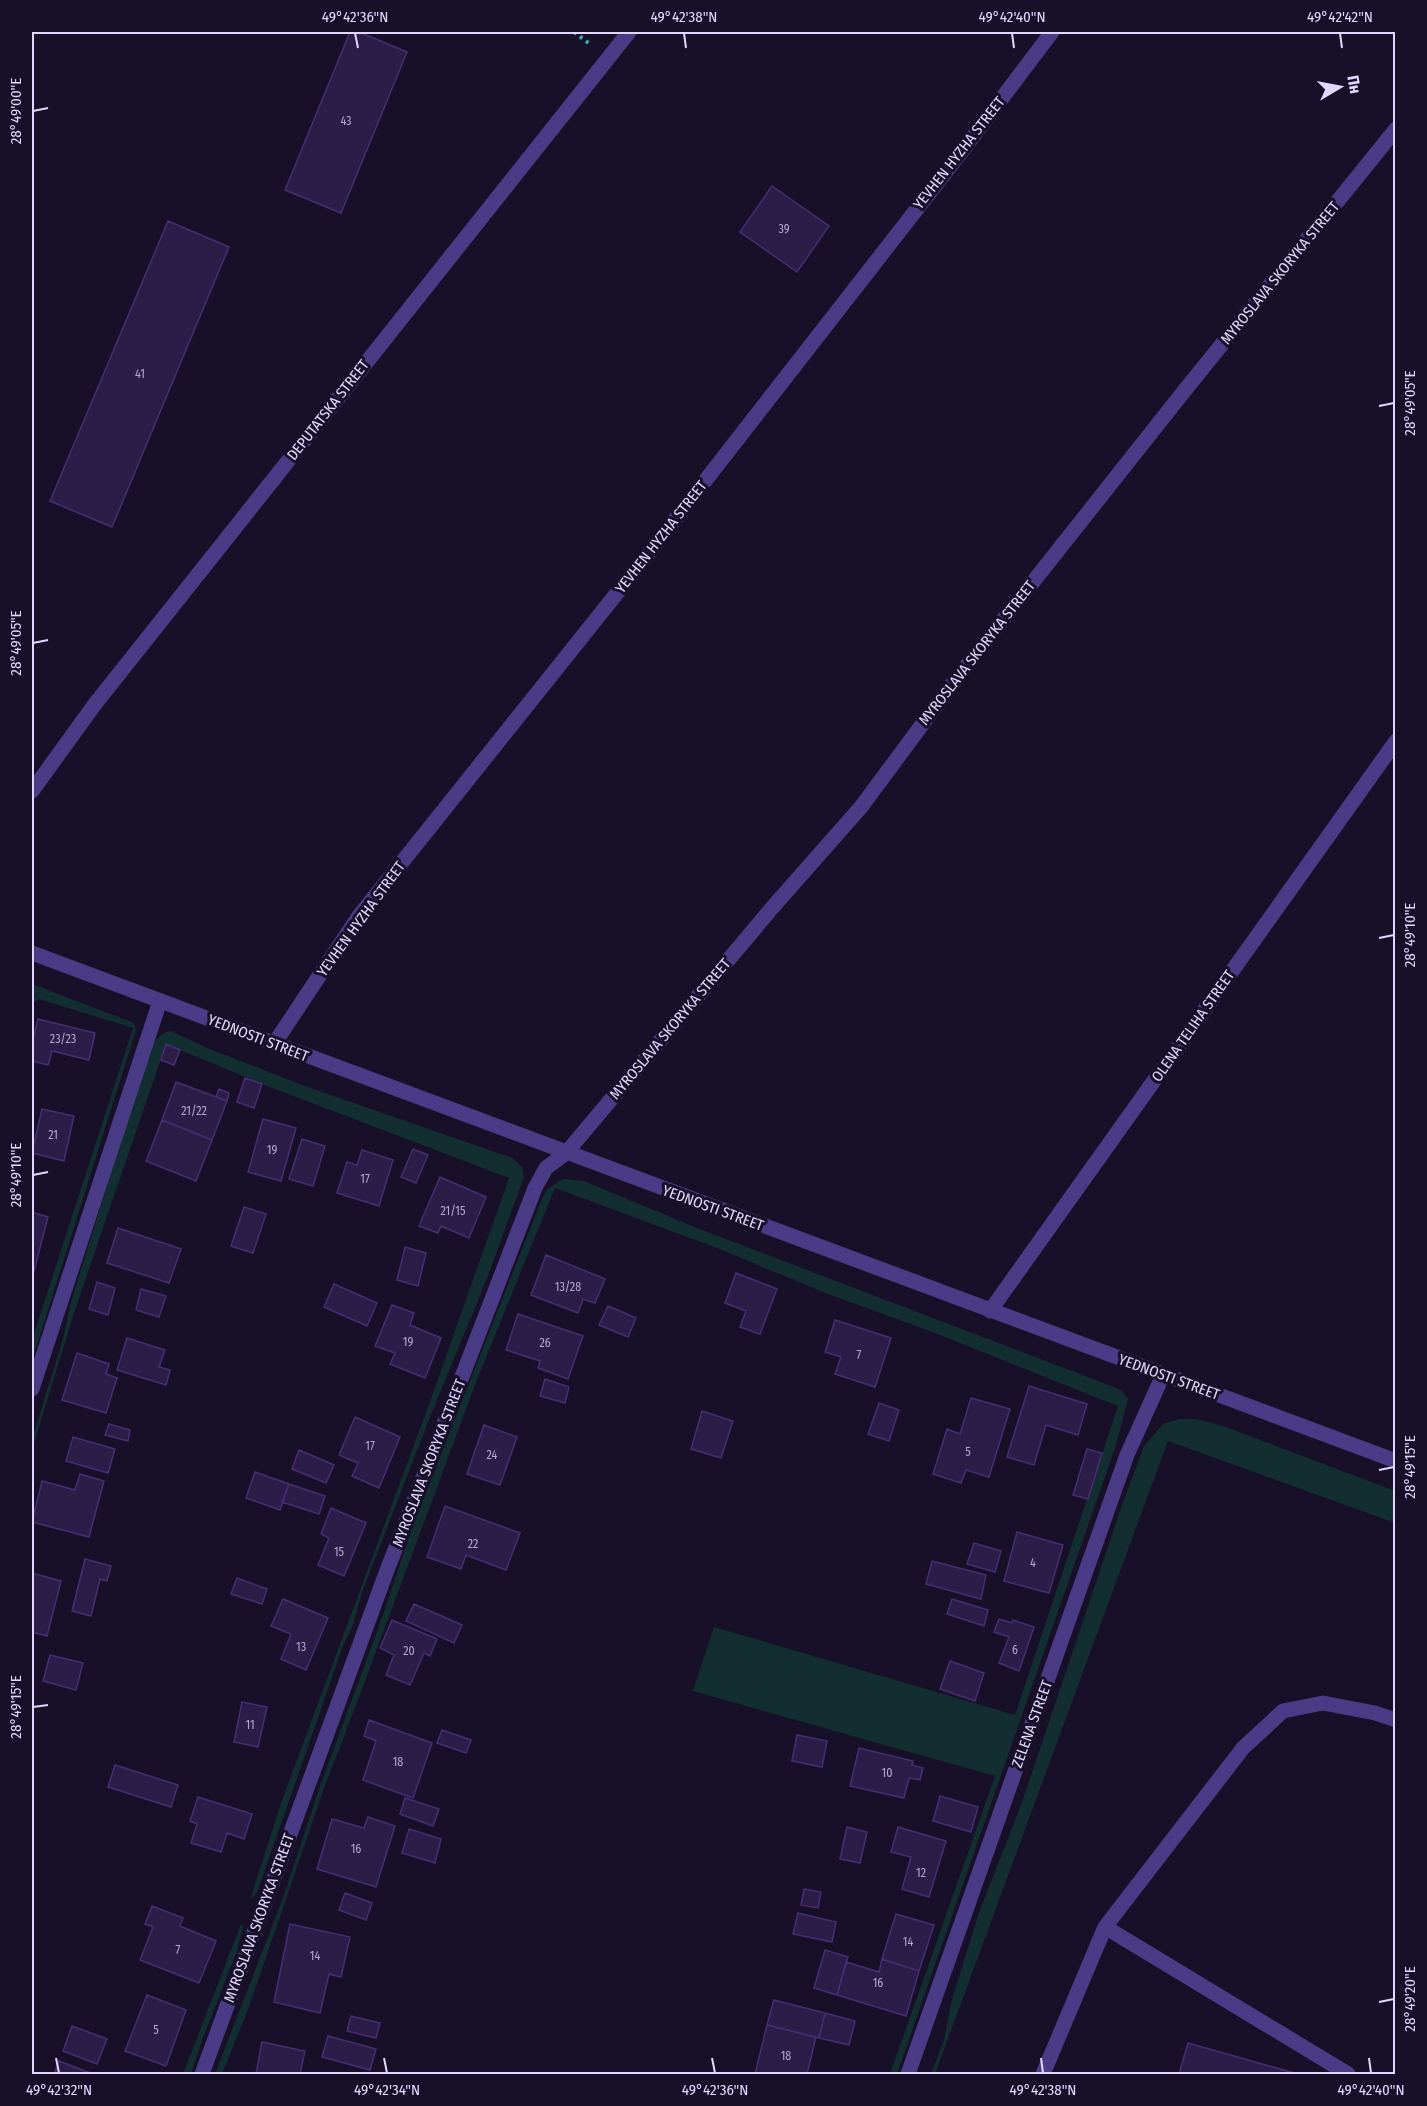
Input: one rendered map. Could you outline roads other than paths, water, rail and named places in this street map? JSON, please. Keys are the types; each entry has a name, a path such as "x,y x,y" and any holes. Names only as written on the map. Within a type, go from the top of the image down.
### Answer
{"street":[{"name":"DEPUTATSKA STREET","path":"32,791 95,704 629,32"},
{"name":"YEVHEN HYZHA STREET","path":"274,1044 359,916 641,563 1052,32"},
{"name":"MYROSLAVA SKORYKA STREET","path":"202,2074 386,1573 535,1188 546,1168 566,1153 772,908 861,807 953,683 1395,129"},
{"name":"OLENA TELIHA STREET","path":"990,1311 1395,741"},
{"name":"YEDNOSTI STREET","path":"32,953 1395,1461"},
{"path":"32,1389 160,1001"},
{"name":"ZELENA STREET","path":"908,2074 1127,1455 1163,1375"},
{"path":"1043,2074 1105,1927 1243,1748 1283,1711 1323,1703 1375,1713 1395,1720"},
{"path":"1105,1927 1348,2074"}]}
